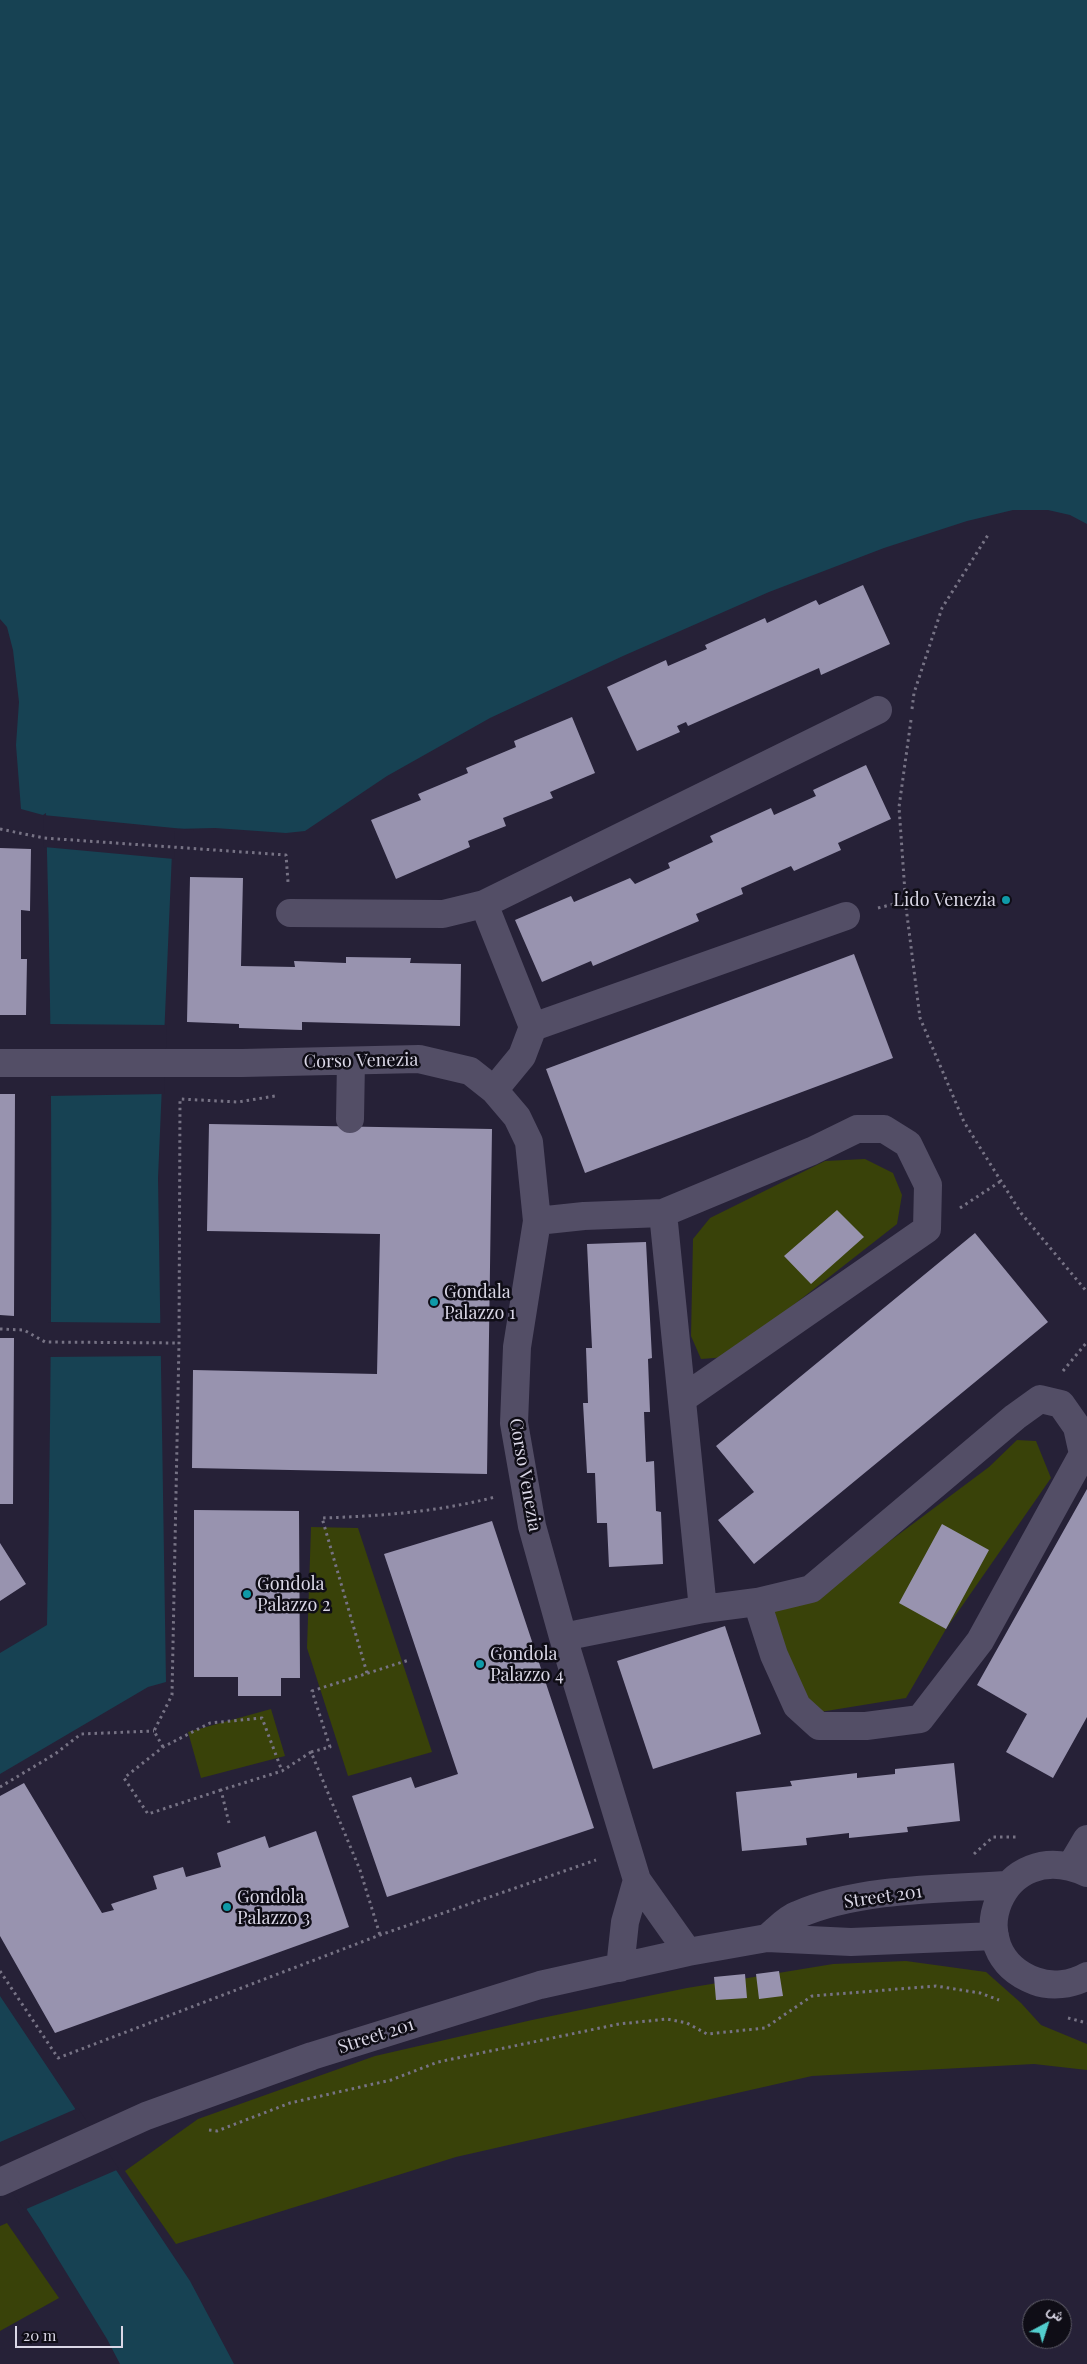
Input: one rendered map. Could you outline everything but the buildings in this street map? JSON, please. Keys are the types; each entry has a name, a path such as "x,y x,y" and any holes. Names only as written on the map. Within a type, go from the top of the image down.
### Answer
{"street":[{"path":"290,913 443,914 484,904 878,710"},
{"path":"484,904 533,1027 522,1056 494,1090"},
{"path":"533,1027 846,916"},
{"name":"Corso Venezia","path":"3,1063 242,1063 419,1059 470,1071 494,1090 517,1117 529,1142 537,1221 517,1348 514,1423 532,1526 563,1637 637,1880 688,1952"},
{"path":"350,1061 350,1119"},
{"path":"537,1221 584,1216 663,1212 812,1151 857,1129 884,1129 908,1144 928,1185 927,1229 682,1399"},
{"path":"663,1212 703,1609"},
{"path":"563,1637 703,1609 757,1602 811,1590 1015,1417 1040,1400 1061,1404 1077,1427 1083,1454 980,1641 920,1718 866,1726 819,1726 797,1706 774,1655 757,1602"},
{"path":"1087,1839 1079,1869 1054,1864 1037,1866 1021,1874 1008,1885 998,1900 994,1918 995,1936 1001,1953 1012,1968 1027,1978 1043,1984 1062,1984 1087,1977"},
{"path":"620,1968 625,1922 637,1880"},
{"name":"Street 201","path":"767,1938 795,1915 830,1905 881,1894 1008,1885"},
{"name":"Street 201","path":"0,2182 146,2116 312,2056 515,1992 688,1952 767,1938 851,1942 995,1936"}],"path":[{"path":"988,535 942,608 914,693 899,807 906,907 920,1018 964,1122 1021,1213 1087,1292"},
{"path":"0,829 44,838 192,850 286,855 290,913"},
{"path":"154,1731 172,1695 179,1343 180,1099 238,1102 265,1099"},
{"path":"927,1229 1001,1181"},
{"path":"0,1329 24,1330 45,1342 179,1343"},
{"path":"367,1673 322,1518 376,1516 462,1506 498,1496"},
{"path":"282,1771 262,1718 210,1723 163,1747 124,1778 148,1814 282,1771 311,1752 330,1747 312,1691 409,1660"},
{"path":"154,1731 163,1747"},
{"path":"0,1787 55,1754 81,1734 154,1731"},
{"path":"311,1752 360,1870 380,1934"},
{"path":"221,1790 229,1823"},
{"path":"0,1970 58,2058 380,1934 598,1860"},
{"path":"201,2129 216,2131 290,2103 392,2080 438,2062 619,2024 667,2019 687,2023 707,2034 765,2028 812,1996 936,1986 980,1993 1006,2002"},
{"path":"1058,2016 1087,2023"}],"green space":[{"path":"865,1159 893,1173 902,1195 897,1224 727,1357 701,1359 691,1336 693,1239 710,1218 825,1161"},
{"path":"1017,1440 1036,1441 1051,1478 946,1629 906,1698 814,1713 768,1612 815,1597 989,1467"},
{"path":"311,1527 358,1528 432,1752 348,1776 307,1648"},
{"path":"271,1709 285,1756 201,1778 188,1732"},
{"path":"906,1961 986,1972 1021,2003 1041,2025 1087,2044 1087,2070 1034,2064 812,2076 456,2157 176,2244 125,2171 198,2119 375,2056 532,2020 687,1988 833,1964"},
{"path":"7,2223 59,2298 0,2331 0,2226"}],"water":[{"path":"0,0 1087,0 1087,524 1070,515 1048,510 1013,510 967,521 884,548 769,592 623,656 490,718 387,776 305,831 286,833 215,828 173,829 158,1178 166,1682 148,1687 0,1774 0,1653 47,1625 51,1219 49,915 46,813 43,815 21,809 16,745 19,702 13,650 7,627 0,619"},
{"path":"0,1996 190,2281 234,2364 120,2364 107,2339 39,2228 0,2169"}],"pier":[{"path":"43,815 194,830 175,831 174,859 44,847"},
{"path":"48,1024 167,1025 164,1094 48,1096"},
{"path":"48,1322 163,1323 163,1356 48,1357"},
{"path":"78,2108 119,2169 24,2210 0,2174 0,2142"}],"place":[{"name":"Lido Venezia","path":"1006,900"},
{"name":"Gondala Palazzo 1","path":"434,1302"},
{"name":"Gondola Palazzo 2","path":"247,1594"},
{"name":"Gondola Palazzo 4","path":"480,1664"},
{"name":"Gondola Palazzo 3","path":"227,1907"}]}
